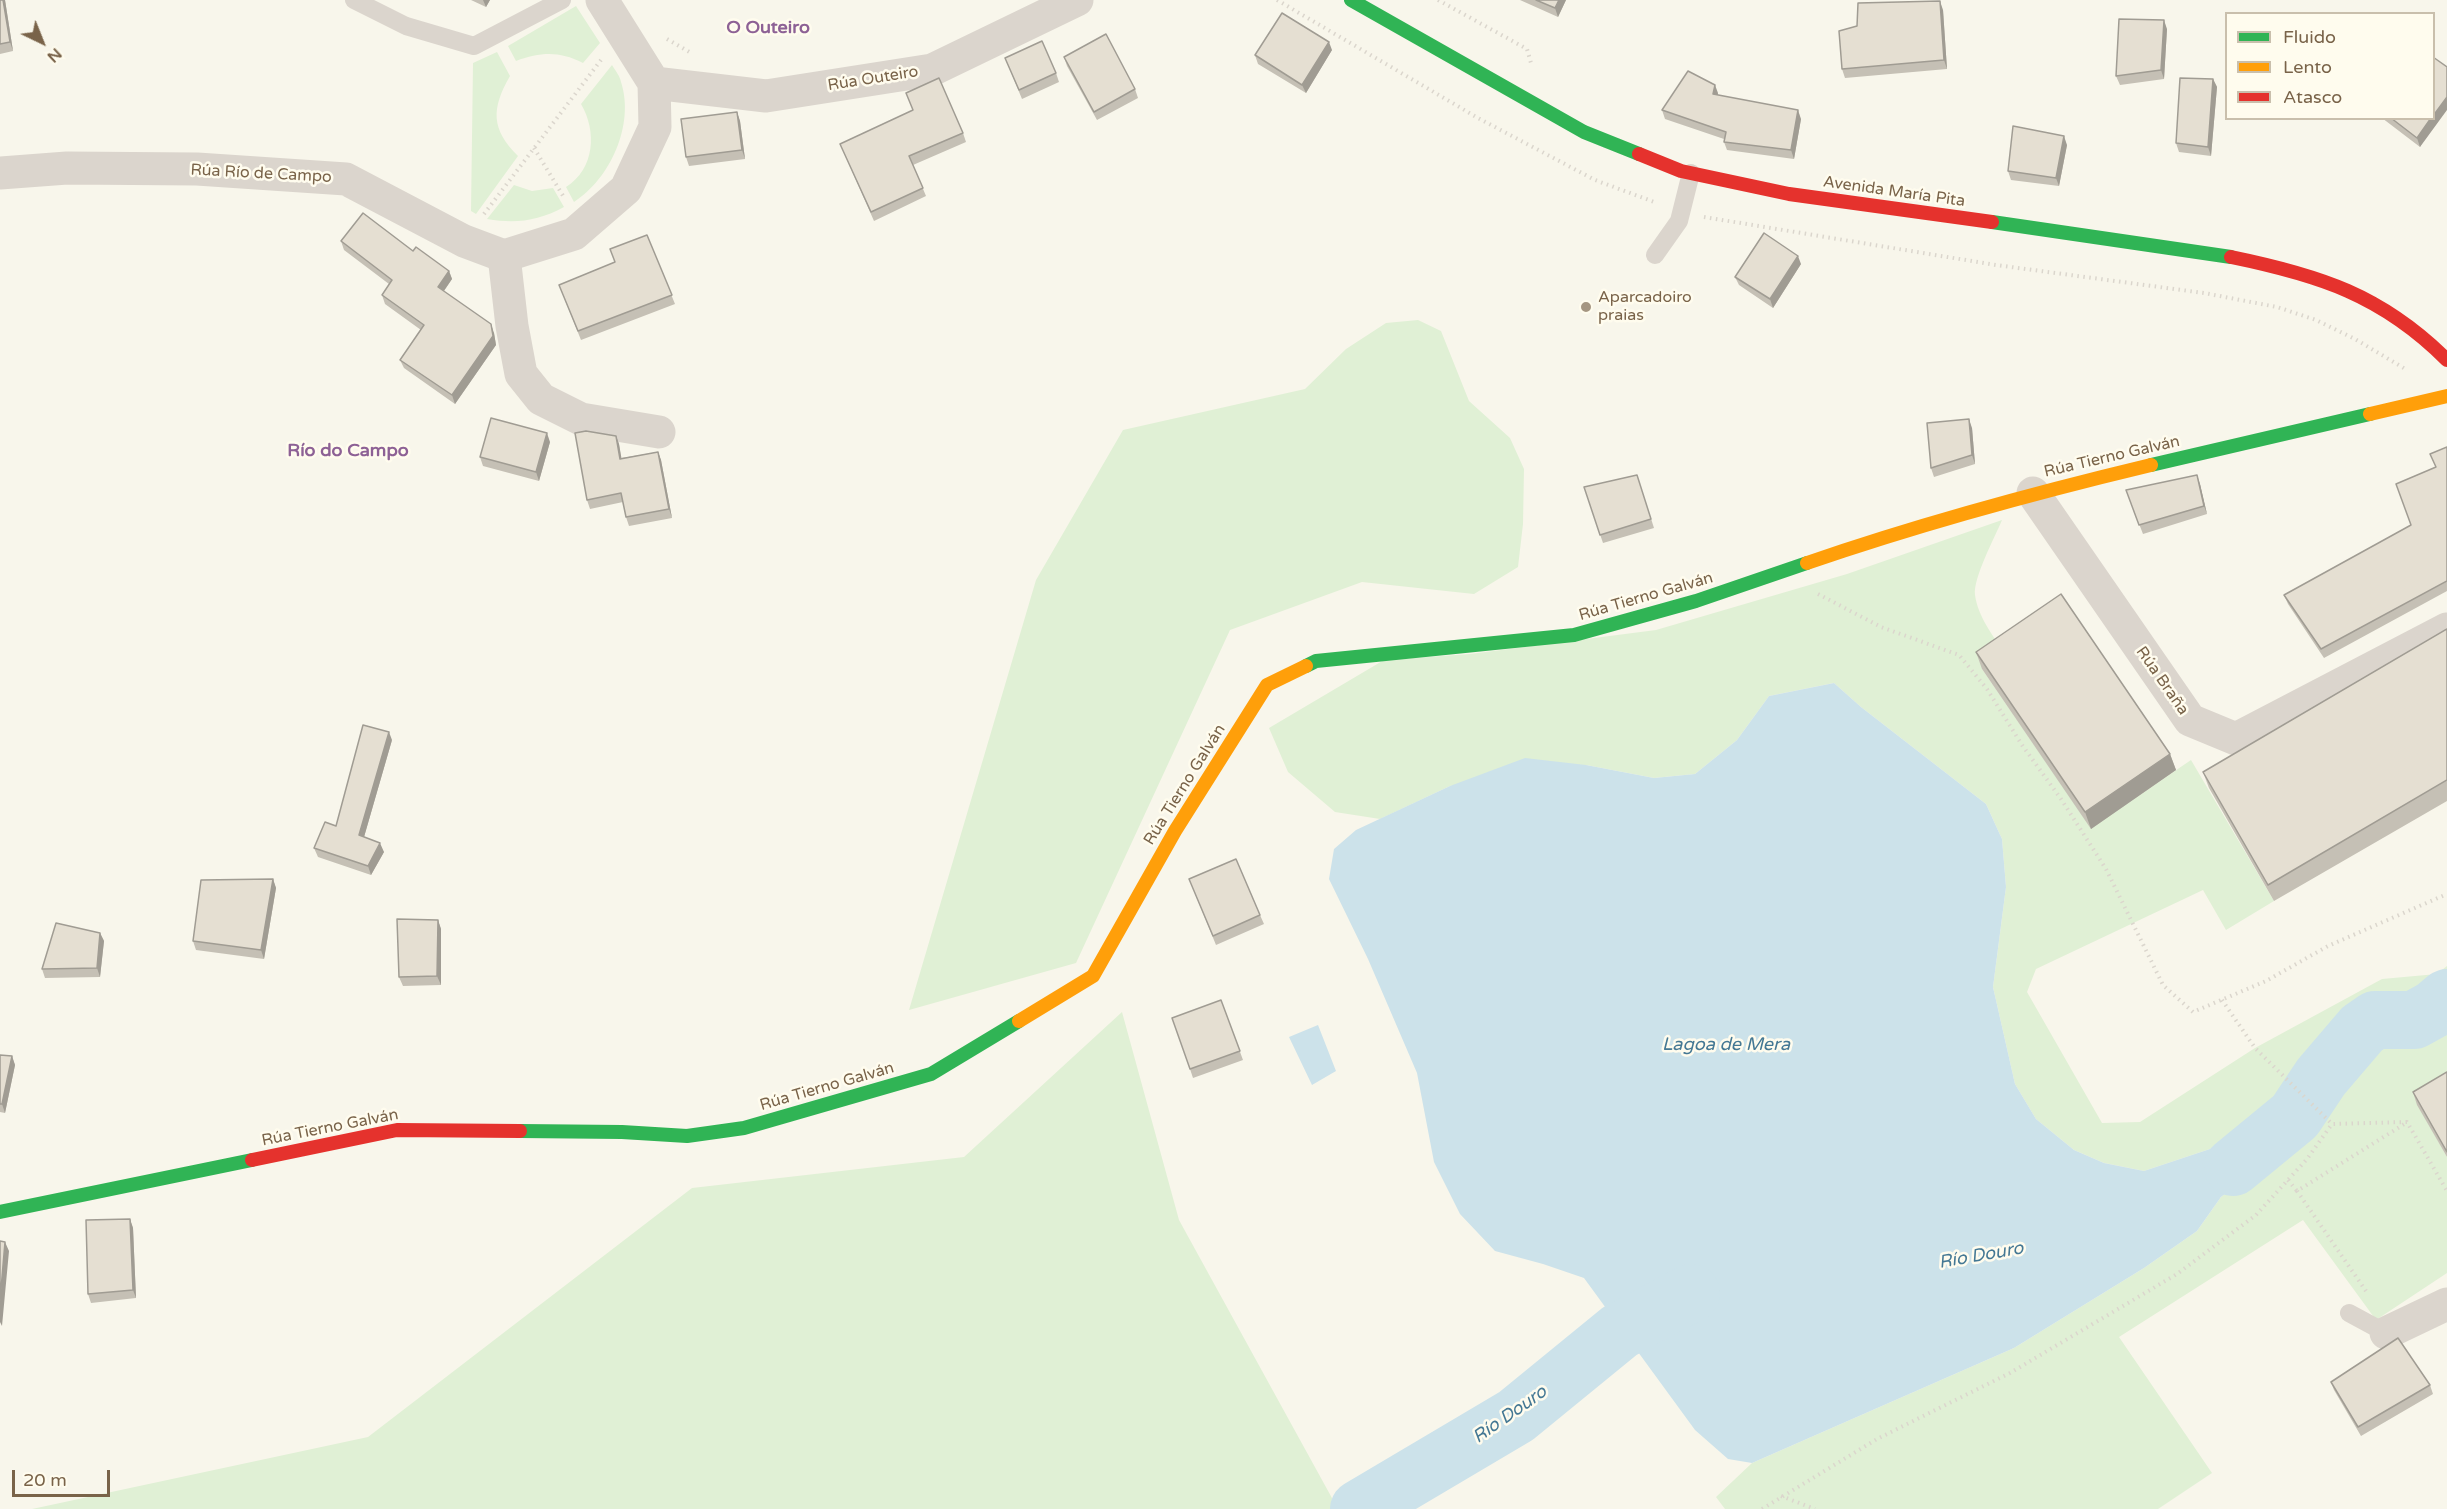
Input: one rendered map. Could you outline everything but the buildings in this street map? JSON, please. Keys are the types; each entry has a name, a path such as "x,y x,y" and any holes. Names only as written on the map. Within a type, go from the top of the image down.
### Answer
{"street":[{"path":"602,0 654,83 655,127 626,189 574,234 504,256 512,326 521,374 541,399 581,419 659,432"},
{"name":"Rúa Outeiro","path":"654,83 766,96 932,70 1077,0"},
{"name":"Avenida María Pita","path":"1351,0 1584,132 1629,152 1691,173 1789,194 2262,262 2326,281 2373,303 2416,331 2447,360"},
{"name":"Rúa Río de Campo","path":"0,174 68,168 197,169 346,179 464,241 504,256"},
{"name":"Rúa Tierno Galván","path":"0,1212 397,1130 622,1132 687,1136 744,1128 930,1074 1093,976 1175,831 1267,685 1316,661 1574,635 1695,601 1880,538 2033,493 2447,396"},
{"name":"Rúa Braña","path":"2033,493 2190,720 2236,739 2447,629"},
{"path":"2389,1332 2447,1304"}],"lane":[{"path":"354,0 406,26 474,46 562,0"},
{"path":"1655,255 1679,221 1691,173"},
{"path":"2349,1313 2389,1332"}],"path":[{"path":"1438,0 1527,49 1534,73"},
{"path":"464,241 606,54"},
{"path":"534,148 569,205"},
{"path":"1760,580 1818,594 1881,627 1959,655 1988,689 2022,746 2061,799 2106,869 2163,986 2193,1012 2266,981 2328,946 2447,894"},
{"path":"2222,1000 2255,1048 2332,1124 2407,1122"},
{"path":"2407,1122 2447,1191"},
{"path":"2297,1191 2407,1122"},
{"path":"1762,1509 1877,1439 2010,1373 2177,1274 2256,1215 2307,1159 2332,1124"},
{"path":"2288,1179 2389,1332"},
{"path":"1781,1496 1815,1509"}],"green space":[{"path":"576,6 600,43 583,63 566,56 550,54 516,61 508,46"},
{"path":"497,52 510,76 499,99 497,118 499,128 509,146 518,156 476,214 471,211 473,63"},
{"path":"612,65 619,75 624,99 625,116 622,133 616,150 598,180 574,202 566,187 576,179 588,160 591,137 581,104"},
{"path":"514,185 532,191 553,188 564,207 527,220 487,219"},
{"path":"1418,320 1441,331 1469,401 1510,438 1524,469 1523,524 1518,567 1474,594 1362,582 1230,630 1076,963 909,1010 1036,580 1123,430 1305,389 1346,349 1386,323"},
{"path":"2002,520 1977,578 1975,595 1983,618 2004,653 1982,669 2091,828 2191,760 2274,901 2226,930 2203,890 2036,969 2027,992 2102,1123 2140,1122 2255,1048 2382,979 2437,974 2447,966 2447,1087 2418,1105 2447,1157 2447,1273 2376,1320 2303,1220 2119,1337 2212,1473 2158,1509 1725,1509 1716,1497 1752,1463 2014,1348 2144,1268 2197,1231 2221,1197 2254,1173 2283,1146 2288,1111 2249,1136 2144,1171 2104,1163 2074,1150 2036,1119 2015,1084 1993,987 2006,887 2002,839 1986,804 1861,707 1834,683 1769,696 1737,740 1695,774 1654,778 1586,765 1450,786 1380,819 1335,812 1288,772 1269,728 1384,660 1470,654 1656,630 1847,574"},
{"path":"1122,1012 1179,1220 1338,1509 32,1509 368,1437 692,1188 964,1157"}],"water":[{"name":"Lagoa de Mera","path":"1834,683 1861,707 1986,804 2002,839 2006,887 1993,987 2015,1084 2036,1119 2074,1150 2104,1163 2144,1171 2249,1136 2288,1111 2300,1121 2283,1146 2254,1173 2221,1197 2197,1231 2144,1268 2014,1348 1752,1463 1728,1459 1695,1430 1584,1278 1495,1251 1460,1214 1434,1162 1417,1073 1368,959 1329,879 1334,849 1356,830 1450,786 1525,758 1586,765 1654,778 1695,774 1737,740 1769,696"},
{"path":"1318,1025 1336,1071 1312,1085 1289,1037"}],"waterway":[{"name":"Río Douro","path":"2233,1167 2295,1116 2321,1077 2362,1029 2375,1020 2414,1020 2434,1009 2447,998"},
{"name":"Río Douro","path":"1359,1509 1516,1416 1620,1331 1691,1293"}],"traffic: fast":[{"path":"1351,0 1584,132 1639,154"},
{"path":"1992,222 2231,257"},
{"path":"2151,465 2370,414"},
{"path":"1306,666 1316,661 1574,635 1696,601 1807,563"},
{"path":"520,1131 622,1132 687,1136 744,1128 931,1074 1019,1021"},
{"path":"0,1212 252,1160"}],"traffic: slow":[{"path":"2370,414 2447,396"},
{"path":"1807,563 1978,510 2151,465"},
{"path":"1019,1021 1093,976 1175,831 1267,685 1306,666"}],"traffic: jam":[{"path":"1639,154 1681,171 1789,194 1992,222"},
{"path":"2231,257 2321,280 2348,291 2398,319 2447,360"},
{"path":"252,1160 397,1130 520,1131"}],"place":[{"name":"Aparcadoiro praias","path":"1586,307"}],"district":[{"name":"O Outeiro","path":"768,28"},
{"name":"Río do Campo","path":"348,451"}]}
